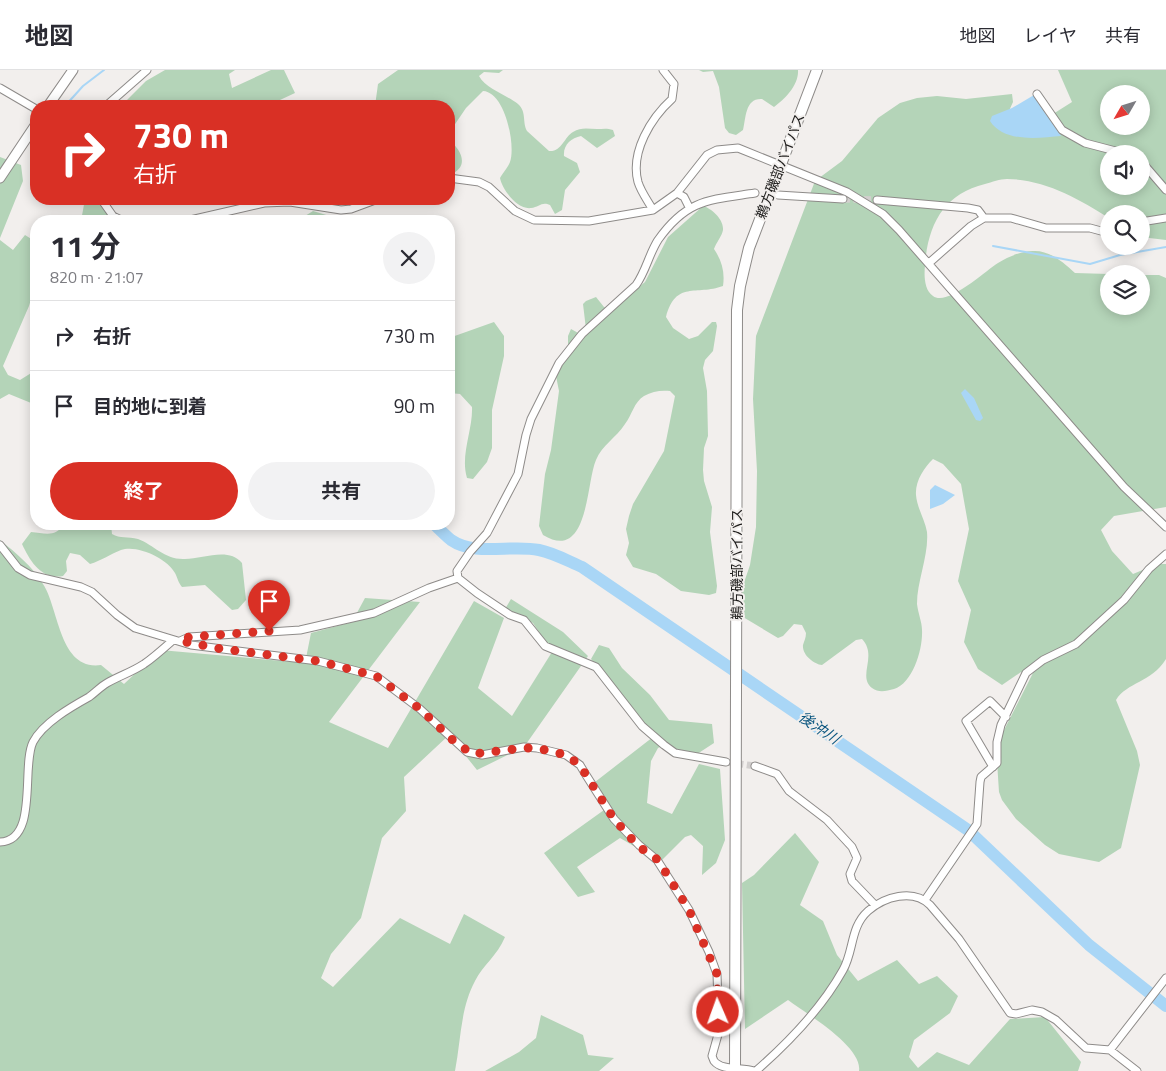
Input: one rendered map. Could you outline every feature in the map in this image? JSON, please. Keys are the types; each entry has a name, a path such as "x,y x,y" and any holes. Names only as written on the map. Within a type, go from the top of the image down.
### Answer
{"highway":[{"name":"鵜方磯部バイパス","path":"735,1069 738,693 737,310 746,257 817,70"}],"main road":[{"path":"52,100 73,70"},
{"path":"0,178 30,133"}],"street":[{"path":"113,100 147,70"},
{"path":"653,210 638,181 637,164 647,129 660,110 672,99 674,84 663,70"},
{"path":"0,88 30,106"},
{"path":"1037,94 1062,130 1085,143 1100,147"},
{"path":"455,179 479,182 489,187 514,210 534,220 588,221 653,210 677,193 700,163 717,150 738,148 847,192 869,204 899,230 1124,487 1166,528"},
{"path":"1150,171 1166,190"},
{"path":"677,193 684,197 689,207"},
{"path":"726,762 675,753 642,726 596,667 545,646 524,620 510,614 458,578 457,571 487,533 518,474 531,419 559,364 582,334 636,285 644,275 658,241 689,207 712,200 755,193"},
{"path":"778,195 843,199"},
{"path":"877,200 968,208 978,210 984,218"},
{"path":"212,215 255,205"},
{"path":"309,205 341,210 362,205"},
{"path":"929,264 971,226 984,218 1010,218 1046,228 1090,228 1100,231"},
{"path":"1150,221 1166,218"},
{"path":"0,545 18,568 30,575 81,587 92,592 117,615 136,628 176,640 226,650 318,661 376,676 420,709 466,752 482,754 537,748 566,755 580,765 614,819 638,846 658,860 689,910 717,974 719,1031 712,1056 714,1062 722,1068 755,1071 794,1035 834,984 850,956 854,932 859,920 875,905 892,897 900,896 925,900 959,939 1008,1011 1014,1014 1032,1010 1042,1012 1056,1020 1086,1048 1110,1050 1137,1071"},
{"path":"925,900 977,824 981,777 997,763 997,742 1001,725 1026,673 1043,660 1076,644 1124,600 1149,569 1166,554"},
{"path":"0,842 13,840 18,834 25,813 33,742 52,722 75,704 90,696 105,684 144,664 176,640 252,631 300,630 374,613 429,588 458,578"},
{"path":"993,767 966,721 990,701 1006,717"},
{"path":"755,766 777,774 789,791 827,820 852,847 857,858 850,874 852,881 875,905"},
{"path":"1110,1050 1166,978"}],"green space":[{"path":"165,70 235,70 229,74 232,88 271,70 284,70 295,93 280,100 127,100 146,81"},
{"path":"398,70 503,70 499,73 484,72 479,76 487,85 521,107 527,131 549,151 560,147 570,134 579,129 609,129 613,130 615,136 597,148 581,136 571,140 566,145 564,156 577,163 580,172 565,190 562,210 555,214 550,205 545,204 526,208 511,198 501,183 500,178 510,162 510,132 503,109 491,94 483,91 466,108 455,124 455,100 376,100 378,84"},
{"path":"699,70 798,70 798,76 787,96 774,107 762,99 752,102 747,110 743,130 736,135 729,133 725,128 719,87 713,71 703,72"},
{"path":"1058,70 1166,70 1166,240 1150,238 1150,205 1100,205 1100,213 1073,197 1048,186 1034,182 1007,179 971,189 949,203 934,224 930,236 925,278 926,286 933,296 939,298 947,297 966,287 1006,259 1024,252 1039,251 1056,258 1075,273 1100,274 1100,315 1150,315 1150,275 1159,275 1166,278 1166,507 1114,516 1101,530 1112,551 1133,574 1157,564 1166,564 1166,659 1153,673 1126,689 1116,700 1137,751 1140,765 1121,848 1099,862 1059,854 1045,845 1016,819 1002,800 999,792 996,746 1033,673 1021,672 1002,685 978,669 964,642 971,610 958,581 969,529 961,484 943,464 933,459 923,471 916,490 919,509 927,532 917,604 922,627 922,638 916,664 907,680 901,686 885,691 872,688 866,678 868,652 862,639 856,640 822,665 812,661 804,652 803,645 806,633 802,625 794,624 783,636 778,638 743,617 736,606 750,565 756,527 757,471 753,399 756,336 815,181 842,161 878,118 900,103 917,98 937,96 966,99 1012,94 1013,102 1008,113 1053,114 1072,102"},
{"path":"455,146 462,159 460,168 456,172"},
{"path":"0,157 21,165 23,181 0,238"},
{"path":"84,205 111,205 108,215 82,215"},
{"path":"703,206 710,209 716,215 723,226 714,249 722,267 724,276 723,286 713,289 688,291 681,294 670,305 666,317 673,328 689,339 698,336 712,322 716,322 717,326 713,351 705,360 703,368 707,391 708,436 704,448 703,470 704,481 712,507 710,532 717,586 716,593 709,595 681,591 656,574 633,567 626,555 629,543 626,529 633,504 664,451 675,396 670,391 654,392 647,394 641,399 635,405 621,429 602,450 596,460 583,516 577,529 569,538 558,541 543,535 539,526 545,474 551,450 559,391 556,376 568,347 568,336 571,329 580,334 586,329 583,304 596,297 604,307 611,310 645,282 668,237"},
{"path":"313,211 326,215 307,215"},
{"path":"25,235 30,238 30,303 3,366 8,375 20,380 30,374 30,403 9,394 0,399 0,240 13,250"},
{"path":"494,322 504,336 504,356 492,410 492,448 487,462 473,479 467,478 465,469 472,407 460,394 455,394 455,336"},
{"path":"112,530 112,534 138,539 170,557 183,559 229,555 242,563 246,600 238,609 232,610 205,585 182,587 175,573 166,563 151,554 135,549 121,550 90,564 80,555 70,553 66,561 67,571 63,576 48,575 37,568 22,544 31,532 45,534 57,531"},
{"path":"0,540 18,555 39,577 48,595 62,636 76,658 87,664 101,665 124,684 160,650 305,663 311,633 352,622 365,598 420,602 329,722 388,748 474,601 504,618 478,688 512,716 552,652 533,623 505,609 511,599 563,632 588,656 524,747 477,770 449,735 404,777 406,811 382,838 361,918 331,954 321,978 333,987 400,918 450,944 464,914 505,937 498,950 478,975 470,992 466,1003 455,1071 0,1071"},
{"path":"599,645 609,648 622,668 650,695 669,720 712,724 714,743 691,758 662,746 658,748 651,761 647,803 672,814 699,764 720,769 725,840 716,863 702,875 703,846 691,835 685,837 662,860 673,882 669,885 649,855 620,838 577,867 595,892 578,897 544,853 604,810 595,782 653,737 591,659"},
{"path":"795,833 819,862 800,905 823,921 837,955 858,981 897,960 919,984 937,976 958,996 950,1013 914,1040 909,1057 918,1068 937,1052 969,1065 1010,1019 1045,1017 1081,1062 1078,1071 859,1071 858,1062 843,1042 820,1022 788,1000 745,1029 742,883 754,875"},
{"path":"541,1015 583,1035 588,1055 614,1058 599,1071 485,1071 519,1052 536,1038"}],"water":[{"path":"1034,95 1061,136 1023,138 1013,136 996,128 990,121 992,116 1012,108"},
{"path":"965,389 974,398 983,418 980,421 976,420 961,393"},
{"path":"935,485 955,495 943,504 930,509 930,490"}],"waterway":[{"path":"70,100 83,86 104,70"},
{"path":"993,246 1090,264 1120,255 1166,247"},
{"name":"後沖川","path":"440,530 451,540 471,548 539,550 556,555 582,567 968,830 1089,945 1166,1006"}],"tunnel":[{"path":"843,199 877,200"},
{"path":"726,762 755,766"}],"route":[{"path":"269,631 252,631 201,638 189,637 180,641 191,645 253,654 318,661 376,676 420,709 466,752 482,754 537,748 566,755 580,765 614,819 638,846 658,860 689,910 717,974 718,1012"}]}
